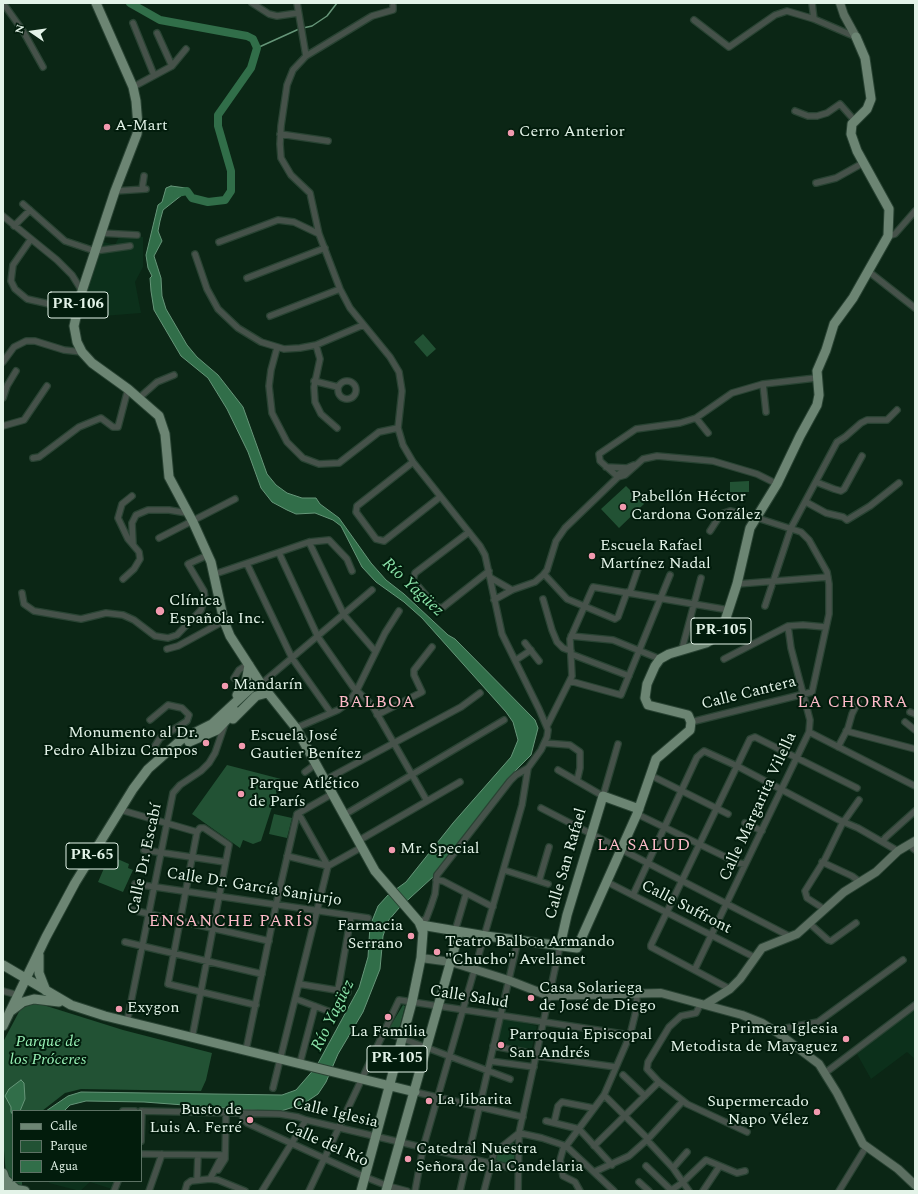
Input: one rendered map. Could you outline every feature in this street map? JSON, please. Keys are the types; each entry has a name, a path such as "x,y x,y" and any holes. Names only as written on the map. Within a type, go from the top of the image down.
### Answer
{"main road":[{"name":"PR-106","path":"95,4 133,88 138,114 137,134 100,233 76,310 74,331 82,352 92,363 128,389 160,416 163,422 169,477 193,522 208,555 214,574 224,621 230,636 248,664 259,687 267,693 296,728 375,871 420,924"},
{"path":"855,120 868,109 871,99 865,58 856,37"},
{"name":"PR-105","path":"660,659 682,649 706,643 718,636 722,630 736,584 747,536 755,518 777,484 800,436 818,405 819,395 816,378 818,367 826,350 837,318 853,298 888,236 889,208 863,163 852,138 852,124 855,120"},
{"path":"420,924 457,932 577,948 638,812 656,760 689,732 691,722 686,714 648,705 645,698 647,684 655,666 660,659"},
{"path":"248,664 246,682 226,716 232,720 259,694 267,693"},
{"name":"PR-65","path":"3,1026 40,949 75,883 133,789 148,768 158,758 176,745 217,730 226,716 253,686 259,687"},
{"path":"603,796 638,812"},
{"name":"Calle San Rafael","path":"560,946 567,915 603,796"},
{"name":"PR-105","path":"361,1191 412,1002 421,958 423,932 420,924"},
{"name":"PR-105","path":"387,1189 451,962 457,932"},
{"path":"40,949 39,974 47,992"},
{"path":"3,965 25,980 71,1005"},
{"path":"10,1011 23,1002 34,998 45,999 71,1005 127,1022 415,1092"},
{"path":"3,1173 6,1179 21,1190"},
{"path":"3,1187 21,1190"}],"street":[{"path":"3,3 24,31 43,68"},
{"path":"252,3 269,14 277,16 298,13"},
{"path":"297,3 299,22 306,56"},
{"path":"812,3 814,19"},
{"path":"840,3 844,15 856,37"},
{"path":"392,6 393,10 372,16 306,56 298,64 290,76 280,134 280,151 284,164 291,175 310,193 319,234 340,288 350,308 390,357 399,372 402,391 398,428 400,438 413,462 469,532 485,555 502,634 547,726 547,737 545,743 528,768 522,805 486,936 423,1148 415,1191"},
{"path":"694,20 729,47 766,21 782,12 793,12 814,19 856,37"},
{"path":"133,23 154,75"},
{"path":"158,32 172,66"},
{"path":"133,88 172,66 186,49"},
{"path":"795,110 804,115 817,116 827,113 840,104 855,120"},
{"path":"280,134 328,141"},
{"path":"816,183 836,178 863,163"},
{"path":"115,191 144,189 144,176"},
{"path":"23,204 65,241 95,250 130,246"},
{"path":"14,226 30,210"},
{"path":"888,236 895,234 915,211"},
{"path":"3,216 72,275 82,291"},
{"path":"219,242 278,220 294,222 319,234"},
{"path":"100,233 137,235"},
{"path":"31,239 13,265 12,281 15,289 27,299 76,310"},
{"path":"247,278 325,248"},
{"path":"195,254 206,289 222,314 250,336 277,348 293,349 316,345 363,325"},
{"path":"868,271 915,308"},
{"path":"270,316 340,288"},
{"path":"3,362 14,347 26,341 35,341 64,350 82,352"},
{"path":"316,345 320,358 314,381 314,395 317,408 326,420 337,428"},
{"path":"277,348 271,370 269,386 272,413 287,442 303,458 319,464 338,463 379,432 398,428"},
{"path":"3,398 7,386 16,371"},
{"path":"139,398 157,382 174,376"},
{"path":"618,477 600,461 599,454 636,429 680,423 696,418 732,394 763,384 816,378"},
{"path":"314,381 338,387"},
{"path":"763,384 766,412"},
{"path":"3,426 24,420 47,386"},
{"path":"33,458 39,457 79,427 101,418 113,427 118,428 128,389"},
{"path":"765,606 772,581 791,528 839,440 846,437 861,423 867,420 887,420 897,410"},
{"path":"696,418 708,433"},
{"path":"494,600 512,590 535,582 544,574 560,535 618,477 619,474 643,459 652,456 704,459 757,474 777,484"},
{"path":"816,482 841,491 844,489 862,456"},
{"path":"413,462 357,506 356,512 376,539 384,541 440,497"},
{"path":"618,477 625,475 634,465"},
{"path":"605,467 627,468"},
{"path":"806,502 826,513 843,517 847,520 870,506 899,483"},
{"path":"123,578 134,569 140,561 139,552 128,539 118,516 122,504 132,496"},
{"path":"159,538 193,522 235,499"},
{"path":"133,544 132,523 136,516 148,510 187,512"},
{"path":"710,531 720,516 726,512 748,515 791,528 801,532 809,540 824,566 828,578 829,608 825,627 803,625 788,626 724,659"},
{"path":"469,532 415,573 413,580 435,606 442,608 489,571"},
{"path":"214,574 309,542 329,540 347,559 352,571"},
{"path":"309,542 344,615 375,650"},
{"path":"279,553 318,637 357,690 368,700 427,800"},
{"path":"22,594 24,604 34,611 81,619 106,613 117,613 128,616 155,636 168,638 177,635 201,610 205,598 204,591 188,564 208,555"},
{"path":"544,574 564,597 583,607 615,619 618,617 640,563"},
{"path":"247,564 292,658 331,713"},
{"path":"570,681 621,695 670,575"},
{"path":"491,578 512,590"},
{"path":"682,649 701,578"},
{"path":"736,584 828,578"},
{"path":"547,726 570,681 573,670 571,636 591,588 595,586 729,610"},
{"path":"259,687 372,590"},
{"path":"543,599 552,630 557,642 563,648 571,653 629,676"},
{"path":"296,728 331,713 348,703 357,690 375,650 399,611"},
{"path":"167,649 178,646 224,621"},
{"name":"Calle Margarita Vilella","path":"696,969 809,732 810,720 788,626"},
{"name":"Calle Cantera","path":"691,722 812,692 825,627"},
{"path":"571,636 612,640 660,659"},
{"path":"525,643 539,661"},
{"path":"378,715 422,692 414,675 414,670 432,647"},
{"path":"516,660 531,650"},
{"path":"236,668 248,664"},
{"path":"234,678 239,670 248,664"},
{"path":"325,780 461,707 480,693"},
{"path":"838,747 858,702"},
{"path":"150,720 168,705 182,708 189,716 187,721 160,738 153,749 158,758"},
{"name":"Calle Dr. Escabí","path":"127,1022 173,793 180,785 201,771 216,753 226,716"},
{"path":"344,815 504,720"},
{"path":"905,722 915,730"},
{"path":"846,731 915,749"},
{"path":"809,732 915,786"},
{"path":"730,989 696,969 651,947 651,945 750,739 755,737 857,788"},
{"path":"545,743 570,745 580,752 580,768 577,781"},
{"name":"Calle San Rafael","path":"603,796 618,744"},
{"path":"633,895 699,754 706,751 883,841 898,851"},
{"path":"305,772 316,764"},
{"path":"420,924 426,919 435,894 436,880 441,870 510,781 516,775 528,768"},
{"path":"558,770 603,796"},
{"path":"656,778 728,814"},
{"path":"273,1088 328,866 427,800 460,782"},
{"path":"246,1050 276,905 298,814 332,794"},
{"path":"824,909 806,897 805,891 844,821 859,800"},
{"path":"541,808 792,937"},
{"path":"121,810 197,832"},
{"path":"883,841 915,811"},
{"path":"638,812 738,863 745,864"},
{"path":"298,814 328,866"},
{"path":"745,823 762,830"},
{"path":"192,1038 201,992 207,961 213,929 225,862 229,845 204,828 200,828 197,832 187,892 168,984 201,992 256,1005"},
{"path":"747,1132 683,1101 659,1082 647,1069 648,1062 672,1023 681,1016 696,1013 703,1004 730,989 740,979 754,957 762,948 792,937 844,892 876,872 898,851 913,845"},
{"path":"539,881 549,847"},
{"path":"144,850 225,862"},
{"path":"287,856 328,866"},
{"path":"822,862 852,876 860,882"},
{"path":"504,870 548,884"},
{"path":"436,880 443,881 493,907"},
{"name":"Calle Suffront","path":"607,882 754,957"},
{"name":"Calle Dr. García Sanjurjo","path":"135,884 368,918"},
{"path":"457,932 466,894"},
{"path":"132,910 269,941"},
{"path":"338,990 351,916"},
{"path":"809,923 831,941 856,924"},
{"path":"460,1191 518,940"},
{"path":"125,942 262,974"},
{"name":"Calle San Rafael","path":"518,1191 519,1133 560,946"},
{"path":"421,958 451,962 475,969 549,996 661,993 748,1018 778,1033 815,1060 825,1073 866,1147 898,1169 915,1185"},
{"path":"778,1033 781,1029 818,1022 903,960"},
{"path":"299,984 348,992"},
{"path":"3,991 18,995"},
{"path":"580,1191 575,1182 563,1176 560,1160 565,1146 604,1095 630,1035 636,1012 636,994"},
{"path":"296,999 336,1014"},
{"name":"Calle Salud","path":"385,1032 399,1000 630,1035"},
{"path":"825,1073 915,1004"},
{"path":"300,1063 315,1006"},
{"path":"309,1191 385,1032 402,1040 510,1079"},
{"path":"493,1046 536,1055 616,1067"},
{"path":"490,1062 534,1066"},
{"path":"623,1075 645,1096"},
{"path":"594,1146 659,1082"},
{"path":"415,1092 523,1117"},
{"path":"604,1095 626,1116 673,1168 688,1191"},
{"path":"594,1172 629,1156 647,1140 683,1101"},
{"path":"554,1123 558,1106 562,1102 593,1108"},
{"name":"Calle Iglesia","path":"142,1111 280,1114 298,1116 306,1120 375,1137 519,1170"},
{"name":"Calle del Río","path":"242,1113 244,1121 247,1123 365,1177 387,1189 407,1191"},
{"path":"210,1179 215,1170 214,1168 223,1156 226,1114"},
{"path":"262,1191 306,1120"},
{"path":"546,1121 579,1129 612,1165"},
{"path":"484,1191 496,1150 519,1133 565,1146 594,1172 607,1188 614,1191"},
{"path":"839,1191 866,1147"},
{"path":"673,1168 687,1152"},
{"path":"142,1154 223,1156"},
{"path":"149,1191 162,1154"},
{"path":"197,1180 198,1155"},
{"path":"646,1166 670,1191 682,1183 706,1160 737,1173 745,1171"},
{"path":"703,1191 719,1166"},
{"path":"185,1191 189,1182 210,1179 218,1180 245,1191"},
{"path":"639,1182 649,1191"}],"shaded area":[{"path":"119,237 143,237 143,267 135,282 141,313 77,318 100,241 115,245"},
{"path":"915,1008 915,1059 907,1052 871,1079 857,1054"},
{"path":"503,1018 537,1026 531,1052 497,1046"},
{"path":"49,1182 90,1182 80,1191"},
{"path":"90,1182 115,1182 112,1189"}],"green space":[{"path":"423,334 436,349 427,357 414,342"},
{"path":"749,481 749,492 730,492 730,482"},
{"name":"Pabellón Héctor Cardona González","path":"626,486 644,504 619,528 601,509"},
{"name":"Parque Atlético de París","path":"227,765 281,779 261,841 253,844 243,840 240,848 192,814"},
{"path":"274,814 292,818 287,838 269,834"},
{"path":"113,857 129,864 128,868 133,870 123,892 98,882 108,859 112,860"},
{"name":"Parque de los Próceres","path":"37,1003 123,1030 212,1053 206,1080 201,1091 81,1089 65,1093 43,1110 12,1110 12,1182 22,1182 22,1186 12,1183 6,1175 3,1138 3,1042 21,1008"},
{"path":"403,1005 405,1006 398,1033 388,1030"},
{"path":"513,1143 515,1144 514,1165 495,1160 498,1153"}],"water":[{"path":"171,186 186,188 187,191 163,210 158,231 162,241 154,256 161,278 162,296 166,309 187,345 197,357 218,375 243,407 267,474 276,485 287,493 302,498 316,498 320,504 339,518 371,563 386,580 404,594 448,635 455,639 535,720 538,728 531,755 509,777 434,876 399,908 388,921 383,936 380,969 363,1012 338,1054 326,1082 318,1094 303,1104 278,1112 144,1102 86,1101 70,1105 65,1110 47,1110 68,1096 81,1092 282,1095 296,1090 316,1067 359,988 368,957 370,926 378,906 388,895 406,882 453,823 511,757 518,740 513,722 506,712 422,618 404,602 376,582 362,567 341,526 333,520 315,513 296,514 287,510 272,502 261,488 248,452 227,409 208,378 181,356 154,310 150,278 152,276 148,268 146,255 158,205 162,202 166,188"},
{"path":"21,1080 24,1083 25,1099 20,1110 12,1110 12,1114 11,1107 5,1096 9,1089"}],"waterway":[{"name":"Río Yagüez","path":"130,3 160,20 247,36 253,39 257,48 251,68 218,115 218,126 231,171 231,191 225,200 208,202 192,198 187,191 177,193"},
{"path":"303,28 312,26 327,16 337,3"},
{"path":"257,48 299,29"}],"place":[{"name":"A-Mart","path":"107,127"},
{"name":"Cerro Anterior","path":"511,133"},
{"name":"Pabellón Héctor Cardona González","path":"623,507"},
{"name":"Escuela Rafael Martínez Nadal","path":"592,556"},
{"name":"Clínica Española Inc.","path":"160,611"},
{"name":"Mandarín","path":"225,686"},
{"name":"Monumento al Dr. Pedro Albizu Campos","path":"206,743"},
{"name":"Escuela José Gautier Benítez","path":"242,746"},
{"name":"Parque Atlético de París","path":"241,794"},
{"name":"Mr. Special","path":"392,850"},
{"name":"Farmacia Serrano","path":"411,936"},
{"name":"Teatro Balboa Armando \"Chucho\" Avellanet","path":"437,952"},
{"name":"Casa Solariega de José de Diego","path":"531,998"},
{"name":"Exygon","path":"119,1009"},
{"name":"La Familia","path":"388,1017"},
{"name":"Primera Iglesia Metodista de Mayaguez","path":"846,1039"},
{"name":"Parroquia Episcopal San Andrés","path":"501,1045"},
{"name":"La Jibarita","path":"429,1101"},
{"name":"Supermercado Napo Vélez","path":"817,1112"},
{"name":"Busto de Luis A. Ferré","path":"250,1120"},
{"name":"Catedral Nuestra Señora de la Candelaria","path":"408,1159"}],"district":[{"name":"BALBOA","path":"377,704"},
{"name":"LA CHORRA","path":"853,704"},
{"name":"LA SALUD","path":"644,847"},
{"name":"ENSANCHE PARÍS","path":"231,923"}]}
